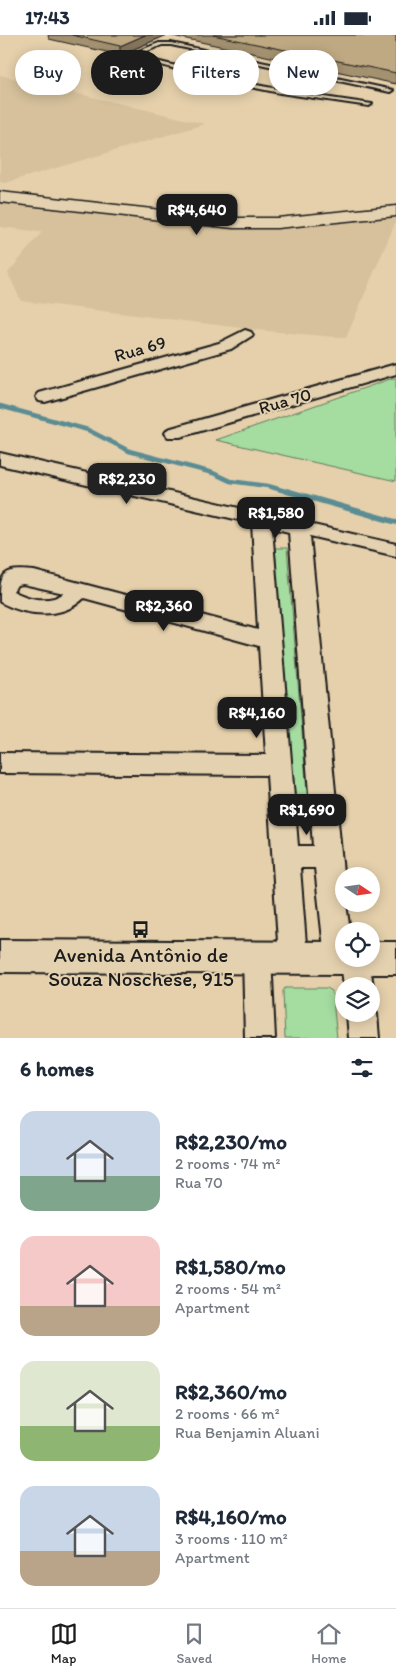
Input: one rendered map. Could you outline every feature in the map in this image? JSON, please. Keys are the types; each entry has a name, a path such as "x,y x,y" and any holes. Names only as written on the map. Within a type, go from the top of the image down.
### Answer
{"main road":[{"path":"0,188 210,213 269,218 396,202"},
{"path":"0,197 213,222 396,211"}],"street":[{"name":"Rua 69","path":"45,397 225,346 245,335"},
{"name":"Rua 70","path":"174,433 396,369"},
{"path":"0,459 396,550"},
{"path":"262,518 269,641 293,957"},
{"path":"299,527 327,857 343,922"},
{"path":"79,591 269,641"},
{"path":"1,762 278,765"},
{"path":"286,857 327,857"},
{"path":"0,956 335,958"},
{"path":"257,957 260,1038"},
{"path":"380,958 396,958"},
{"path":"363,1022 364,1038"}],"lane":[{"path":"369,103 319,99 190,71 132,56 161,44 171,43 390,90"}],"shaded area":[{"path":"0,75 15,79 15,95 81,94 205,124 5,183 0,182"},
{"path":"0,202 271,229 396,217 396,221 346,338 267,331 21,301 8,273 42,232 0,227"}],"green space":[{"path":"396,378 396,481 216,440"},
{"path":"275,548 287,548 309,817 295,817"},
{"path":"285,988 327,988 332,991 337,1038 285,1038 283,991"}],"building":[{"path":"72,35 145,35 120,46"},
{"path":"213,35 396,35 396,73 338,61 338,50 285,50"}],"waterway":[{"path":"0,406 88,430 129,451 213,473 230,481 268,486 292,493"},
{"path":"287,491 396,522"}],"place":[{"name":"Avenida Antônio de Souza Noschese, 915","path":"141,929"}]}
